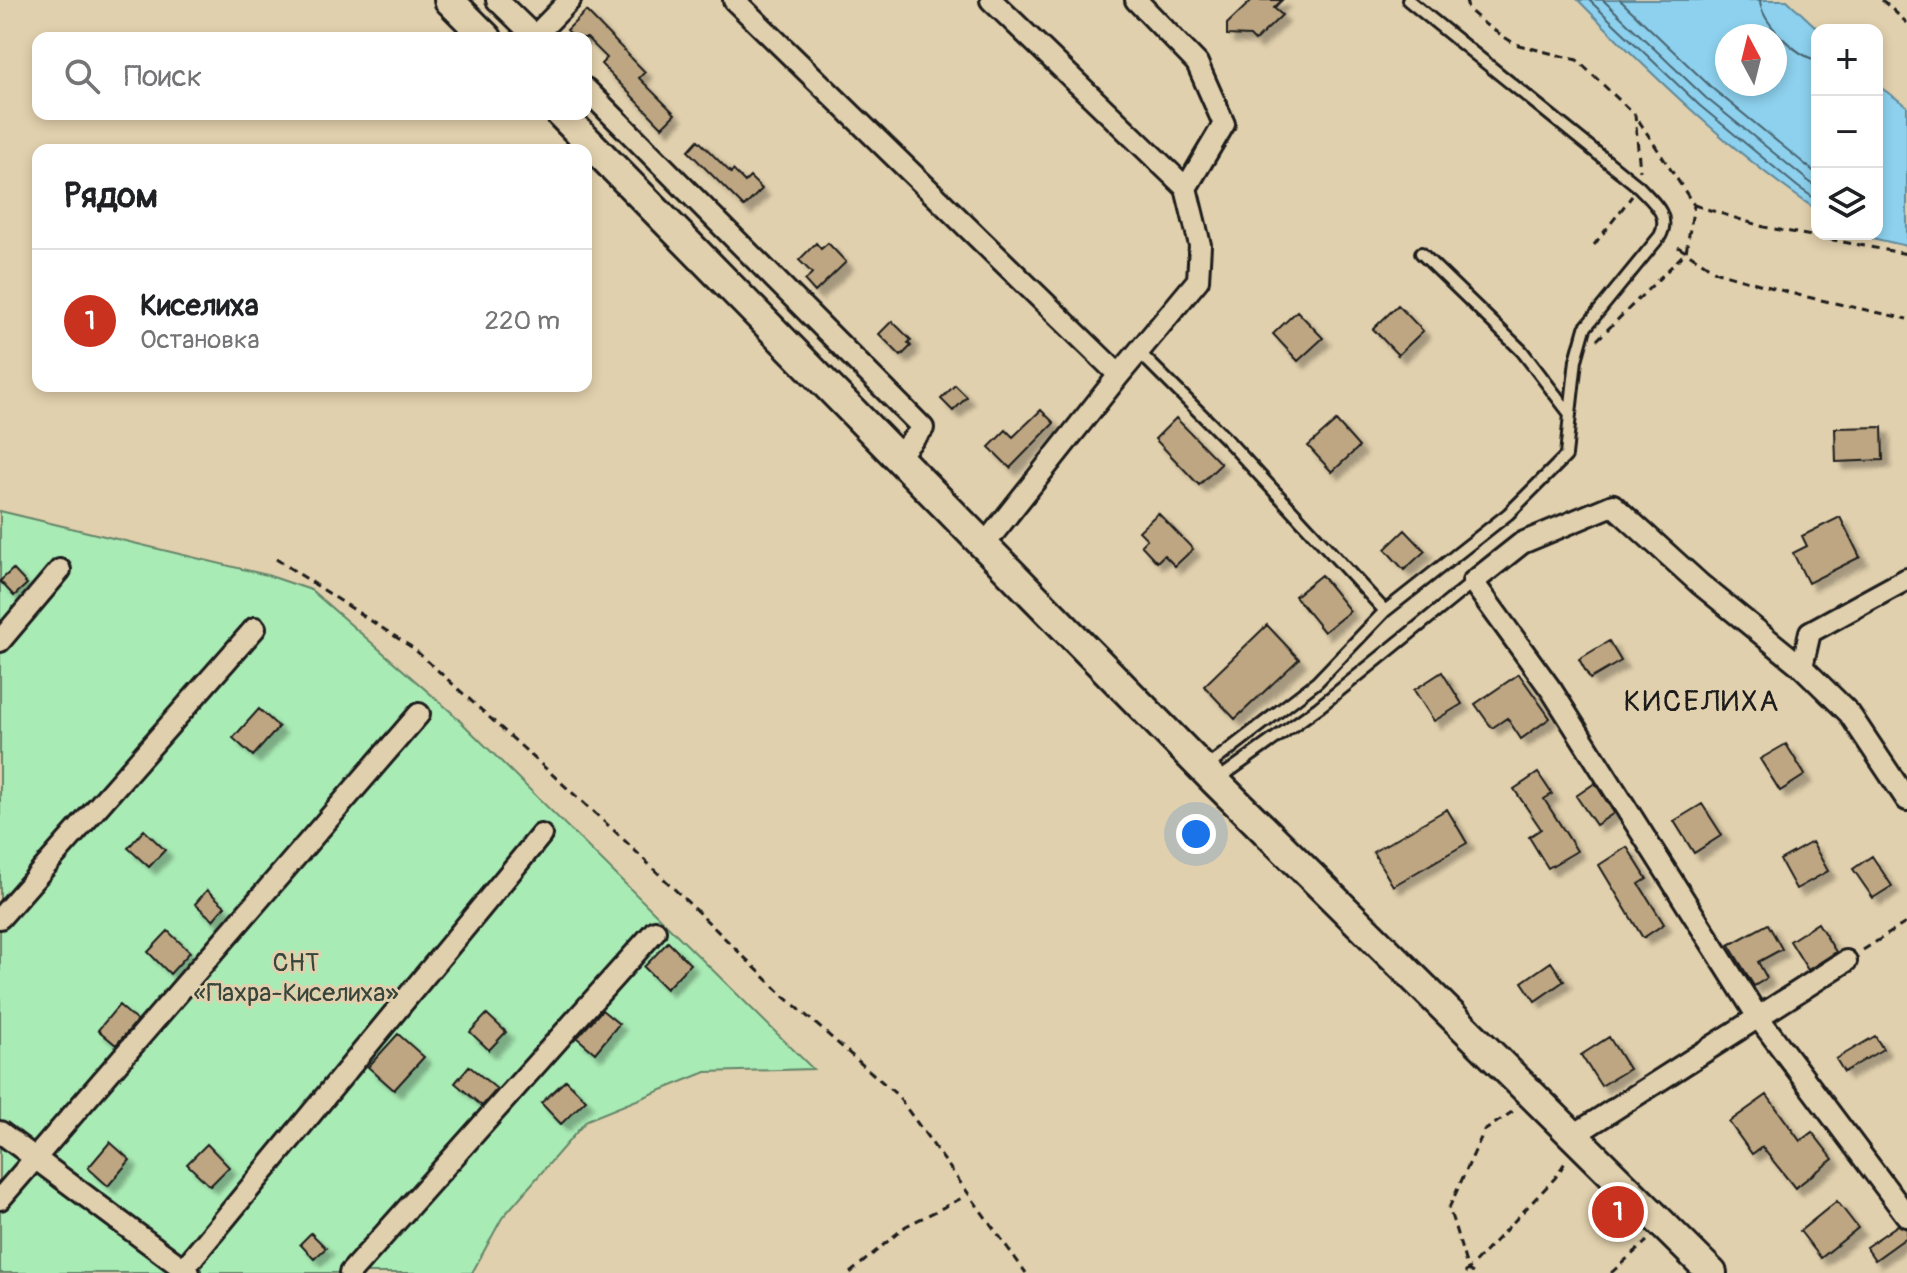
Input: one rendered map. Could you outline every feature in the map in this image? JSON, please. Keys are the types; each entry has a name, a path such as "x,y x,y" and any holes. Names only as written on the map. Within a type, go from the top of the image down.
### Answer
{"street":[{"path":"449,0 481,32"},
{"path":"497,0 528,32"},
{"path":"540,32 570,0"},
{"path":"734,0 1119,375"},
{"path":"984,545 1198,280 1200,245 1186,188 991,0"},
{"path":"1136,0 1197,63 1224,124 1186,188"},
{"path":"592,95 923,428 897,457"},
{"path":"567,120 590,144"},
{"path":"592,146 1210,775 1712,1273"},
{"path":"1907,800 1849,713 1802,667 1700,584 1613,505 1522,543 1473,582 1552,691 1758,1017 1907,1216"},
{"path":"0,641 60,570"},
{"path":"1802,667 1810,632 1907,579"},
{"path":"0,918 255,628"},
{"path":"0,1199 419,714"},
{"path":"0,1132 184,1272 541,835"},
{"path":"350,1273 655,931"},
{"path":"1577,1138 1846,961"}],"lane":[{"path":"1210,775 1317,682 1385,611 1508,514 1566,456 1576,360 1585,328 1665,227 1662,212 1639,187 1408,0"},
{"path":"1421,253 1522,351 1570,414"},
{"path":"1139,352 1229,442 1385,611"},
{"path":"1210,775 1319,707 1473,582"}],"path":[{"path":"1466,0 1468,9 1515,44 1577,60 1635,115 1641,159 1639,187 1594,245"},
{"path":"1882,0 1907,23"},
{"path":"1694,205 1764,227 1907,254"},
{"path":"1678,247 1717,272 1798,295 1907,319"},
{"path":"276,559 413,648 620,836 784,996 897,1095 966,1196 1026,1273"},
{"path":"1846,961 1907,922"},
{"path":"1466,1271 1449,1208 1484,1131 1535,1096"},
{"path":"1466,1271 1555,1178 1577,1138"},
{"path":"850,1273 906,1226 966,1196"},
{"path":"1611,1273 1664,1225"},
{"path":"1466,1271 1473,1273"}],"green space":[{"name":"СНТ «Пахра-Киселиха»","path":"0,511 267,575 311,590 450,711 813,1069 706,1072 587,1120 502,1218 472,1273 0,1273"}],"water":[{"path":"1578,0 1787,0 1813,24 1811,206 1754,164 1663,83"},
{"path":"1883,89 1907,106 1907,246 1880,240 1883,240"}],"building":[{"path":"1252,0 1282,0 1274,8 1282,15 1255,41 1250,36 1227,35 1227,24"},
{"path":"586,11 645,72 639,78 675,114 662,127 601,64 607,58 592,43 592,32 567,30"},
{"path":"698,140 731,173 733,170 745,182 750,177 762,189 744,207 688,151"},
{"path":"816,243 821,249 828,243 846,262 815,292 805,281 812,273 799,260"},
{"path":"1398,305 1423,331 1398,355 1373,329"},
{"path":"1297,311 1323,338 1298,361 1273,334"},
{"path":"892,321 911,340 908,343 911,346 901,356 879,334"},
{"path":"955,385 967,397 953,411 941,399"},
{"path":"1041,410 1054,423 1010,468 989,447 1006,430 1013,437"},
{"path":"1176,418 1221,464 1199,485 1155,439"},
{"path":"1336,421 1359,447 1332,472 1308,446"},
{"path":"1882,427 1883,460 1836,462 1835,428"},
{"path":"1158,513 1193,549 1175,566 1164,555 1157,562 1141,545 1147,539 1139,531"},
{"path":"1840,517 1860,557 1808,583 1793,553 1807,546 1802,536"},
{"path":"1405,530 1425,551 1404,570 1385,549"},
{"path":"13,569 27,584 14,596 0,581"},
{"path":"1321,575 1350,611 1324,632 1295,596"},
{"path":"1267,625 1299,659 1235,719 1204,686"},
{"path":"1609,641 1621,661 1590,679 1579,659"},
{"path":"1442,672 1462,704 1434,721 1414,690"},
{"path":"1519,674 1550,718 1521,739 1507,718 1492,728 1475,704"},
{"path":"259,709 279,727 253,756 233,738"},
{"path":"1786,744 1805,775 1780,791 1760,759"},
{"path":"1538,773 1552,794 1544,799 1577,851 1548,868 1529,837 1541,829 1514,789"},
{"path":"1595,783 1614,813 1596,825 1576,796"},
{"path":"1702,804 1722,835 1694,853 1674,821"},
{"path":"1447,809 1467,843 1393,886 1373,852"},
{"path":"144,830 165,850 149,867 128,848"},
{"path":"1812,842 1828,871 1796,889 1780,860"},
{"path":"1627,847 1647,879 1639,884 1664,924 1643,938 1599,865"},
{"path":"1872,856 1892,886 1873,898 1853,869"},
{"path":"207,890 225,906 213,920 195,904"},
{"path":"1818,923 1836,952 1808,970 1790,941"},
{"path":"1768,924 1782,949 1758,962 1767,978 1754,986 1729,945"},
{"path":"168,931 190,952 170,974 148,952"},
{"path":"668,942 690,964 666,989 644,967"},
{"path":"1551,962 1564,981 1535,1001 1522,982"},
{"path":"119,1005 137,1021 116,1045 98,1030"},
{"path":"602,1010 619,1024 595,1053 577,1038"},
{"path":"487,1014 506,1032 489,1050 470,1032"},
{"path":"398,1034 424,1057 394,1090 368,1067"},
{"path":"1875,1036 1883,1049 1844,1072 1836,1059"},
{"path":"1609,1037 1629,1069 1601,1086 1581,1055"},
{"path":"469,1066 497,1089 482,1106 455,1083"},
{"path":"566,1080 586,1100 561,1124 541,1103"},
{"path":"1767,1095 1800,1141 1812,1132 1833,1159 1795,1188 1762,1147 1752,1154 1729,1122"},
{"path":"110,1142 130,1160 108,1186 88,1168"},
{"path":"207,1144 229,1167 210,1186 187,1164"},
{"path":"1837,1201 1858,1228 1821,1258 1800,1231"},
{"path":"1898,1225 1907,1229 1907,1237 1875,1260 1866,1247"},
{"path":"311,1233 326,1248 314,1259 300,1244"}],"place":[{"name":"Киселиха","path":"1618,1212"}],"district":[{"name":"КИСЕЛИХА","path":"1702,701"}]}
